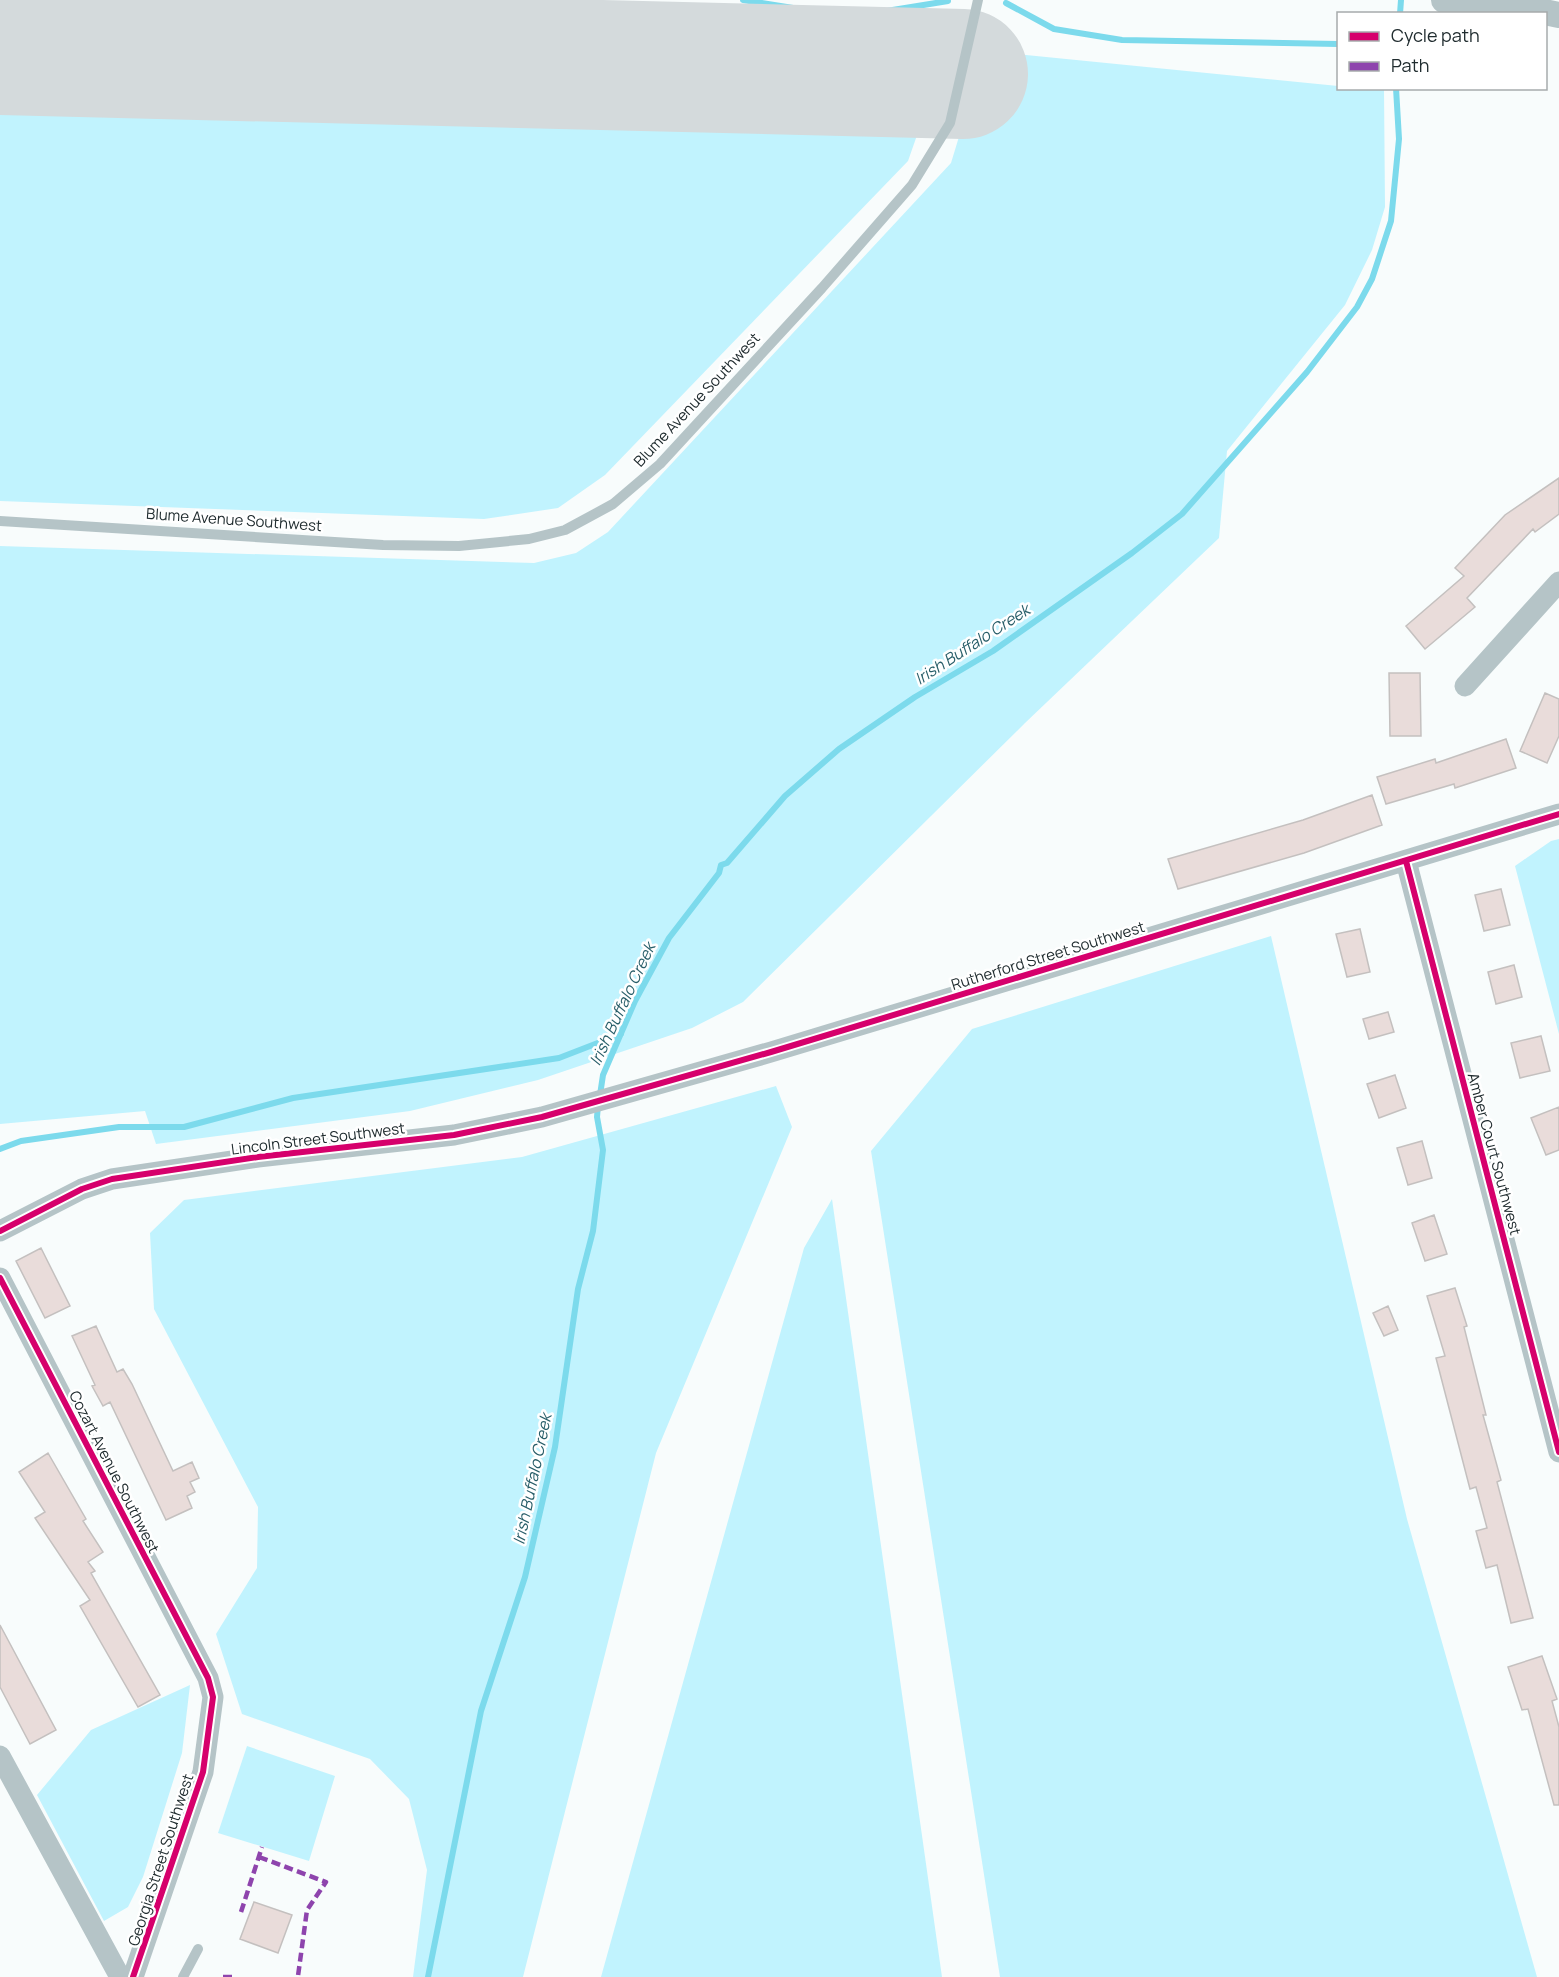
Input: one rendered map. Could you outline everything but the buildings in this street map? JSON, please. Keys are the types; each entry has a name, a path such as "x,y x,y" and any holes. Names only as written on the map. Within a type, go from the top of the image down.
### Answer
{"street":[{"path":"1444,0 1486,3 1541,12"},
{"path":"1465,686 1559,582"},
{"name":"Rutherford Street Southwest","path":"542,1117 670,1082 1559,814"},
{"name":"Amber Court Southwest","path":"1406,861 1559,1452"},
{"name":"Lincoln Street Southwest","path":"0,1231 82,1189 112,1179 258,1157 454,1134 542,1117"},
{"name":"Cozart Avenue Southwest","path":"0,1278 208,1678"},
{"name":"Georgia Street Southwest","path":"133,1976 203,1772 213,1697 208,1678"},
{"path":"0,1756 133,1976"}],"lane":[{"name":"Blume Avenue Southwest","path":"0,521 448,546 529,539 565,530 613,504 660,464 822,288 912,185 950,123 978,0"},
{"path":"183,1977 198,1949"}],"shaded area":[{"path":"0,0 418,0 386,25 341,21 0,16"},
{"path":"985,51 1337,86 1337,90 1384,90 1385,207 1372,250 1345,305 1227,451 1219,538 1025,723 743,1002 692,1028 538,1080 410,1111 156,1144 145,1111 0,1124 0,546 534,563 576,553 608,532 951,163"},
{"path":"0,87 929,101 908,161 605,475 558,508 484,519 0,501"},
{"path":"1559,839 1559,1034 1515,866 1551,841"},
{"path":"1271,936 1407,1519 1537,1977 1000,1977 871,1151 972,1029"},
{"path":"776,1086 792,1127 656,1453 523,1977 413,1977 427,1870 409,1799 370,1759 242,1714 216,1634 257,1568 258,1507 154,1309 150,1233 184,1200 522,1157"},
{"path":"832,1199 942,1977 601,1977 804,1248"},
{"path":"190,1685 182,1753 143,1877 128,1907 104,1921 37,1795 91,1730"},
{"path":"247,1746 335,1776 309,1861 218,1833"}],"waterway":[{"path":"743,0 812,11 874,13 948,1"},
{"name":"Irish Buffalo Creek","path":"1400,12 1401,0"},
{"path":"1006,3 1054,29 1122,40 1337,44"},
{"name":"Irish Buffalo Creek","path":"600,1095 603,1075 635,1001 669,938 719,873 721,865 727,863 785,796 839,749 915,697 993,651 1132,553 1182,514 1307,372 1357,307 1372,279 1391,221 1399,139 1396,90"},
{"path":"0,1149 21,1141 119,1127 184,1127 293,1098 559,1058 621,1034"},
{"name":"Irish Buffalo Creek","path":"428,1977 481,1711 525,1577 555,1447 578,1289 593,1231 603,1150 597,1117 598,1105"}],"runway":[{"path":"0,50 963,74"}],"marked path":[{"path":"241,1912 262,1847"},
{"path":"259,1857 326,1882 307,1910 298,1976"},
{"path":"223,1977 236,1977"}],"cycle path":[{"path":"0,1231 82,1189 112,1179 258,1157 454,1135 542,1117 771,1052 1559,814"},
{"path":"1406,861 1559,1452"},
{"path":"0,1278 208,1678 213,1697 203,1772 133,1977"}]}
